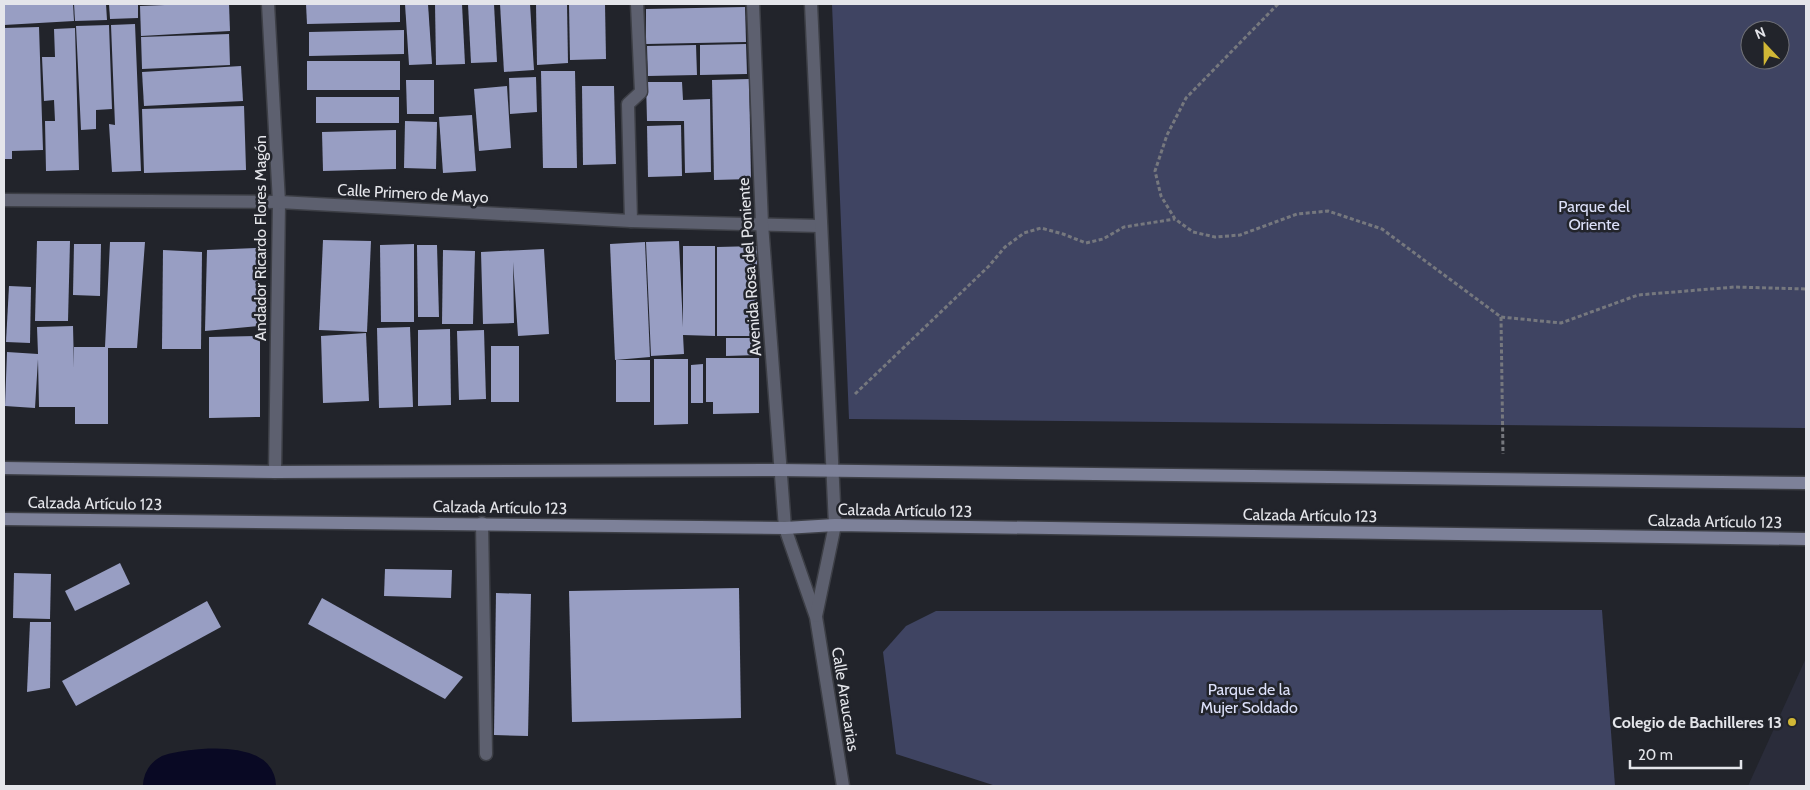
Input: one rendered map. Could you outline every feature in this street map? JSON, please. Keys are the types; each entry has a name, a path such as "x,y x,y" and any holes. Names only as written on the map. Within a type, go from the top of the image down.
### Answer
{"main road":[{"name":"Calzada Artículo 123","path":"4,468 275,472 779,470 1806,483"},
{"name":"Calzada Artículo 123","path":"4,519 482,523 784,528 835,525 1806,539"}],"street":[{"name":"Andador Ricardo Flores Magón","path":"268,4 279,202 275,472"},
{"path":"631,221 628,104 641,92 637,4"},
{"name":"Avenida Rosa del Poniente","path":"753,4 762,224 784,528"},
{"path":"811,4 835,525"},
{"name":"Calle Primero de Mayo","path":"4,200 279,202 631,221 820,226"},
{"path":"482,523 486,754"},
{"name":"Calle Araucarias","path":"816,617 835,525"},
{"name":"Calle Araucarias","path":"784,528 816,617 843,786"}],"path":[{"path":"1278,4 1186,98 1167,135 1155,171 1160,196 1175,219 1193,232 1215,237 1240,235 1297,214 1328,211 1382,229 1501,317 1561,323 1638,294 1735,287 1806,289"},
{"path":"829,418 989,266 1005,247 1024,233 1041,228 1064,234 1086,243 1103,239 1124,227 1175,219"},
{"path":"1501,317 1503,479"}],"shaded area":[{"name":"Colegio de Bachilleres 13","path":"1806,658 1806,786 1748,786"}],"green space":[{"name":"Parque del Oriente","path":"832,4 1806,4 1806,428 849,419"},
{"name":"Parque de la Mujer Soldado","path":"1602,610 1615,786 996,786 896,754 883,652 906,626 936,611"}],"building":[{"path":"4,4 73,4 74,21 4,25"},
{"path":"74,4 106,4 107,20 75,21"},
{"path":"109,4 138,4 138,18 110,19"},
{"path":"229,4 230,31 141,36 140,6"},
{"path":"306,4 400,4 400,22 307,24"},
{"path":"405,4 428,4 432,64 409,65"},
{"path":"435,4 462,4 465,64 436,65"},
{"path":"468,4 494,4 497,62 471,63"},
{"path":"500,4 530,4 534,70 504,72"},
{"path":"536,4 567,4 568,63 537,65"},
{"path":"569,4 605,4 606,59 570,60"},
{"path":"745,7 746,42 646,44 646,9"},
{"path":"135,24 141,171 112,172 109,124 115,125 111,25"},
{"path":"109,25 112,109 96,110 96,129 81,130 76,26"},
{"path":"39,27 43,150 12,151 12,159 4,159 4,28"},
{"path":"75,28 79,170 46,171 45,121 55,121 54,100 44,101 42,57 55,57 54,29"},
{"path":"404,30 404,54 309,56 309,32"},
{"path":"229,34 230,65 142,69 141,37"},
{"path":"746,44 747,74 700,75 700,45"},
{"path":"696,45 697,75 648,76 647,46"},
{"path":"307,61 400,61 400,90 307,90"},
{"path":"241,66 243,101 144,106 142,72"},
{"path":"541,71 575,71 577,168 543,168"},
{"path":"536,77 537,112 510,114 509,78"},
{"path":"749,79 751,179 714,180 712,80"},
{"path":"406,80 434,80 434,114 407,114"},
{"path":"646,82 682,82 683,100 710,99 711,172 685,173 684,121 647,121"},
{"path":"507,86 511,148 479,151 474,89"},
{"path":"582,86 614,86 616,164 583,165"},
{"path":"316,97 399,97 399,123 316,123"},
{"path":"244,106 246,170 144,173 142,109"},
{"path":"472,115 476,171 443,173 439,117"},
{"path":"405,121 437,122 436,169 404,168"},
{"path":"681,125 682,176 648,177 647,126"},
{"path":"396,130 396,169 323,171 322,132"},
{"path":"323,240 371,241 367,332 319,330"},
{"path":"37,241 70,241 68,321 35,321"},
{"path":"679,241 683,327 683,246 715,246 715,336 683,335 684,354 651,356 646,242"},
{"path":"110,242 145,242 137,348 108,348 108,424 75,424 75,407 39,407 38,359 35,408 5,406 7,352 38,354 37,327 73,326 74,368 74,347 105,347"},
{"path":"645,242 650,357 615,360 610,244"},
{"path":"74,244 101,244 100,296 73,295"},
{"path":"414,244 414,322 381,322 380,245"},
{"path":"417,245 437,245 439,317 418,317"},
{"path":"757,246 757,336 717,336 717,247"},
{"path":"257,248 259,326 205,331 207,250"},
{"path":"544,249 549,334 518,336 513,262 514,323 483,324 481,252"},
{"path":"163,250 202,252 201,349 162,349"},
{"path":"443,250 475,251 473,324 442,324"},
{"path":"9,286 31,287 30,343 6,342"},
{"path":"410,327 413,407 379,408 377,328"},
{"path":"450,329 451,405 418,406 418,330"},
{"path":"484,330 486,399 459,400 457,331"},
{"path":"366,333 369,401 323,403 321,336"},
{"path":"260,336 260,417 209,418 209,337"},
{"path":"726,338 759,338 758,355 726,356"},
{"path":"491,346 519,346 519,402 491,402"},
{"path":"706,358 759,358 759,413 713,414 713,402 706,402"},
{"path":"654,359 688,359 688,424 654,425"},
{"path":"616,360 650,360 650,402 616,402"},
{"path":"703,364 703,403 691,403 691,365"},
{"path":"120,563 130,584 75,611 65,591"},
{"path":"385,569 452,570 451,598 384,596"},
{"path":"14,573 51,574 50,619 13,618"},
{"path":"739,588 741,718 572,722 569,591"},
{"path":"496,593 531,594 528,736 494,735"},
{"path":"322,598 463,677 445,699 308,624"},
{"path":"207,601 221,627 76,706 62,681"},
{"path":"30,622 51,622 50,688 27,692"}],"waterway":[{"path":"176,786 219,781 243,786"}],"place":[{"name":"Colegio de Bachilleres 13","path":"1792,722"}]}
